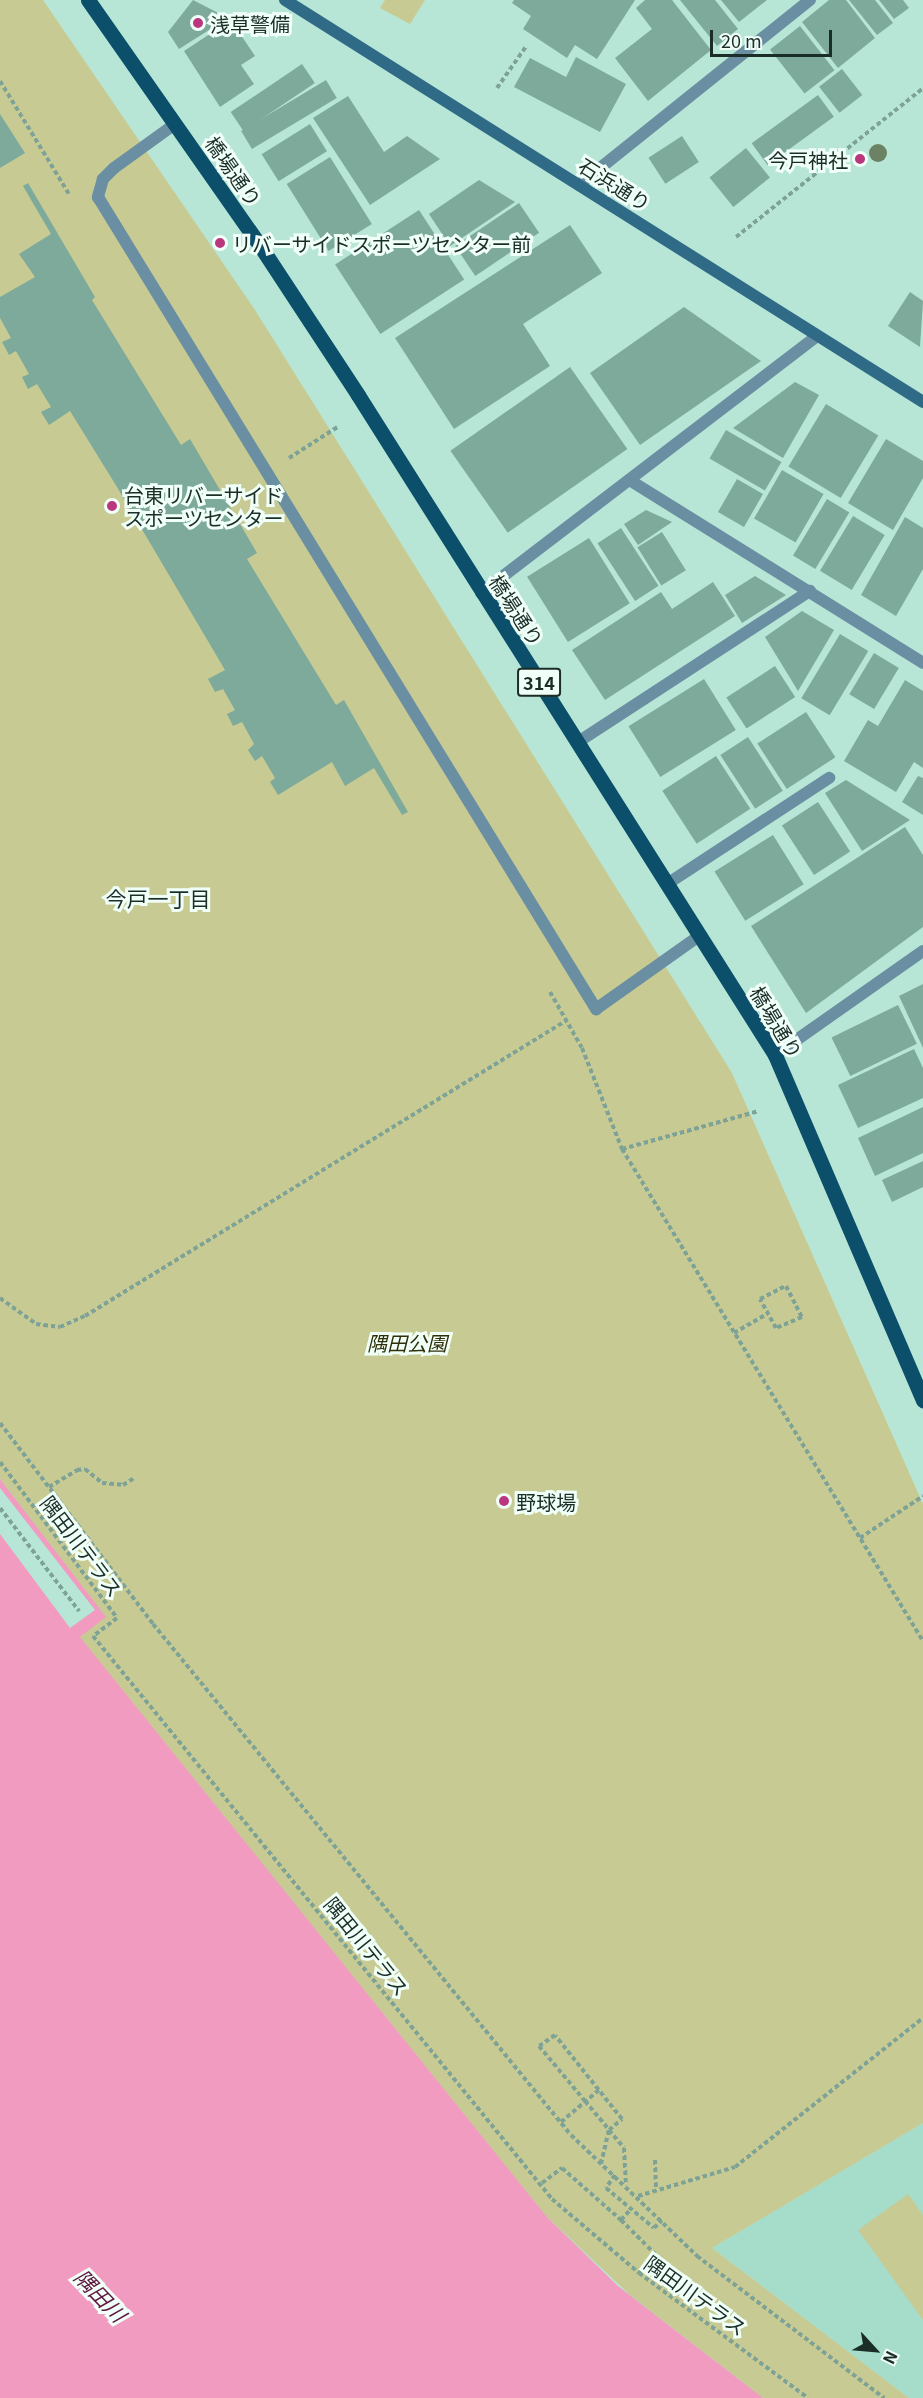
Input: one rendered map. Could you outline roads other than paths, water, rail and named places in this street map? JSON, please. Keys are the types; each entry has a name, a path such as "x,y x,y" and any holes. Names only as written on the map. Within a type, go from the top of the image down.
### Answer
{"main road":[{"name":"橋場通り","path":"89,0 352,385 481,593 775,1054 923,1401"}],"street":[{"name":"石浜通り","path":"285,0 923,402"},
{"path":"579,185 809,0"},
{"path":"175,124 103,178 98,197 596,1009 699,936"},
{"path":"481,593 631,481 817,336"},
{"path":"631,481 923,663"},
{"path":"578,742 810,591"},
{"path":"667,884 829,778"},
{"path":"775,1054 923,951"}],"water":[{"name":"隅田川","path":"0,1479 106,1617 80,1637 547,2217 618,2286 763,2398 0,2398"}],"place":[{"name":"浅草警備","path":"198,23"},
{"name":"今戸神社","path":"860,159"},
{"name":"リバーサイドスポーツセンター前","path":"220,243"},
{"name":"台東リバーサイド スポーツセンター","path":"112,506"},
{"name":"野球場","path":"504,1501"}],"district":[{"name":"今戸一丁目","path":"158,898"}],"park label":[{"name":"隅田公園","path":"407,1342"}]}
